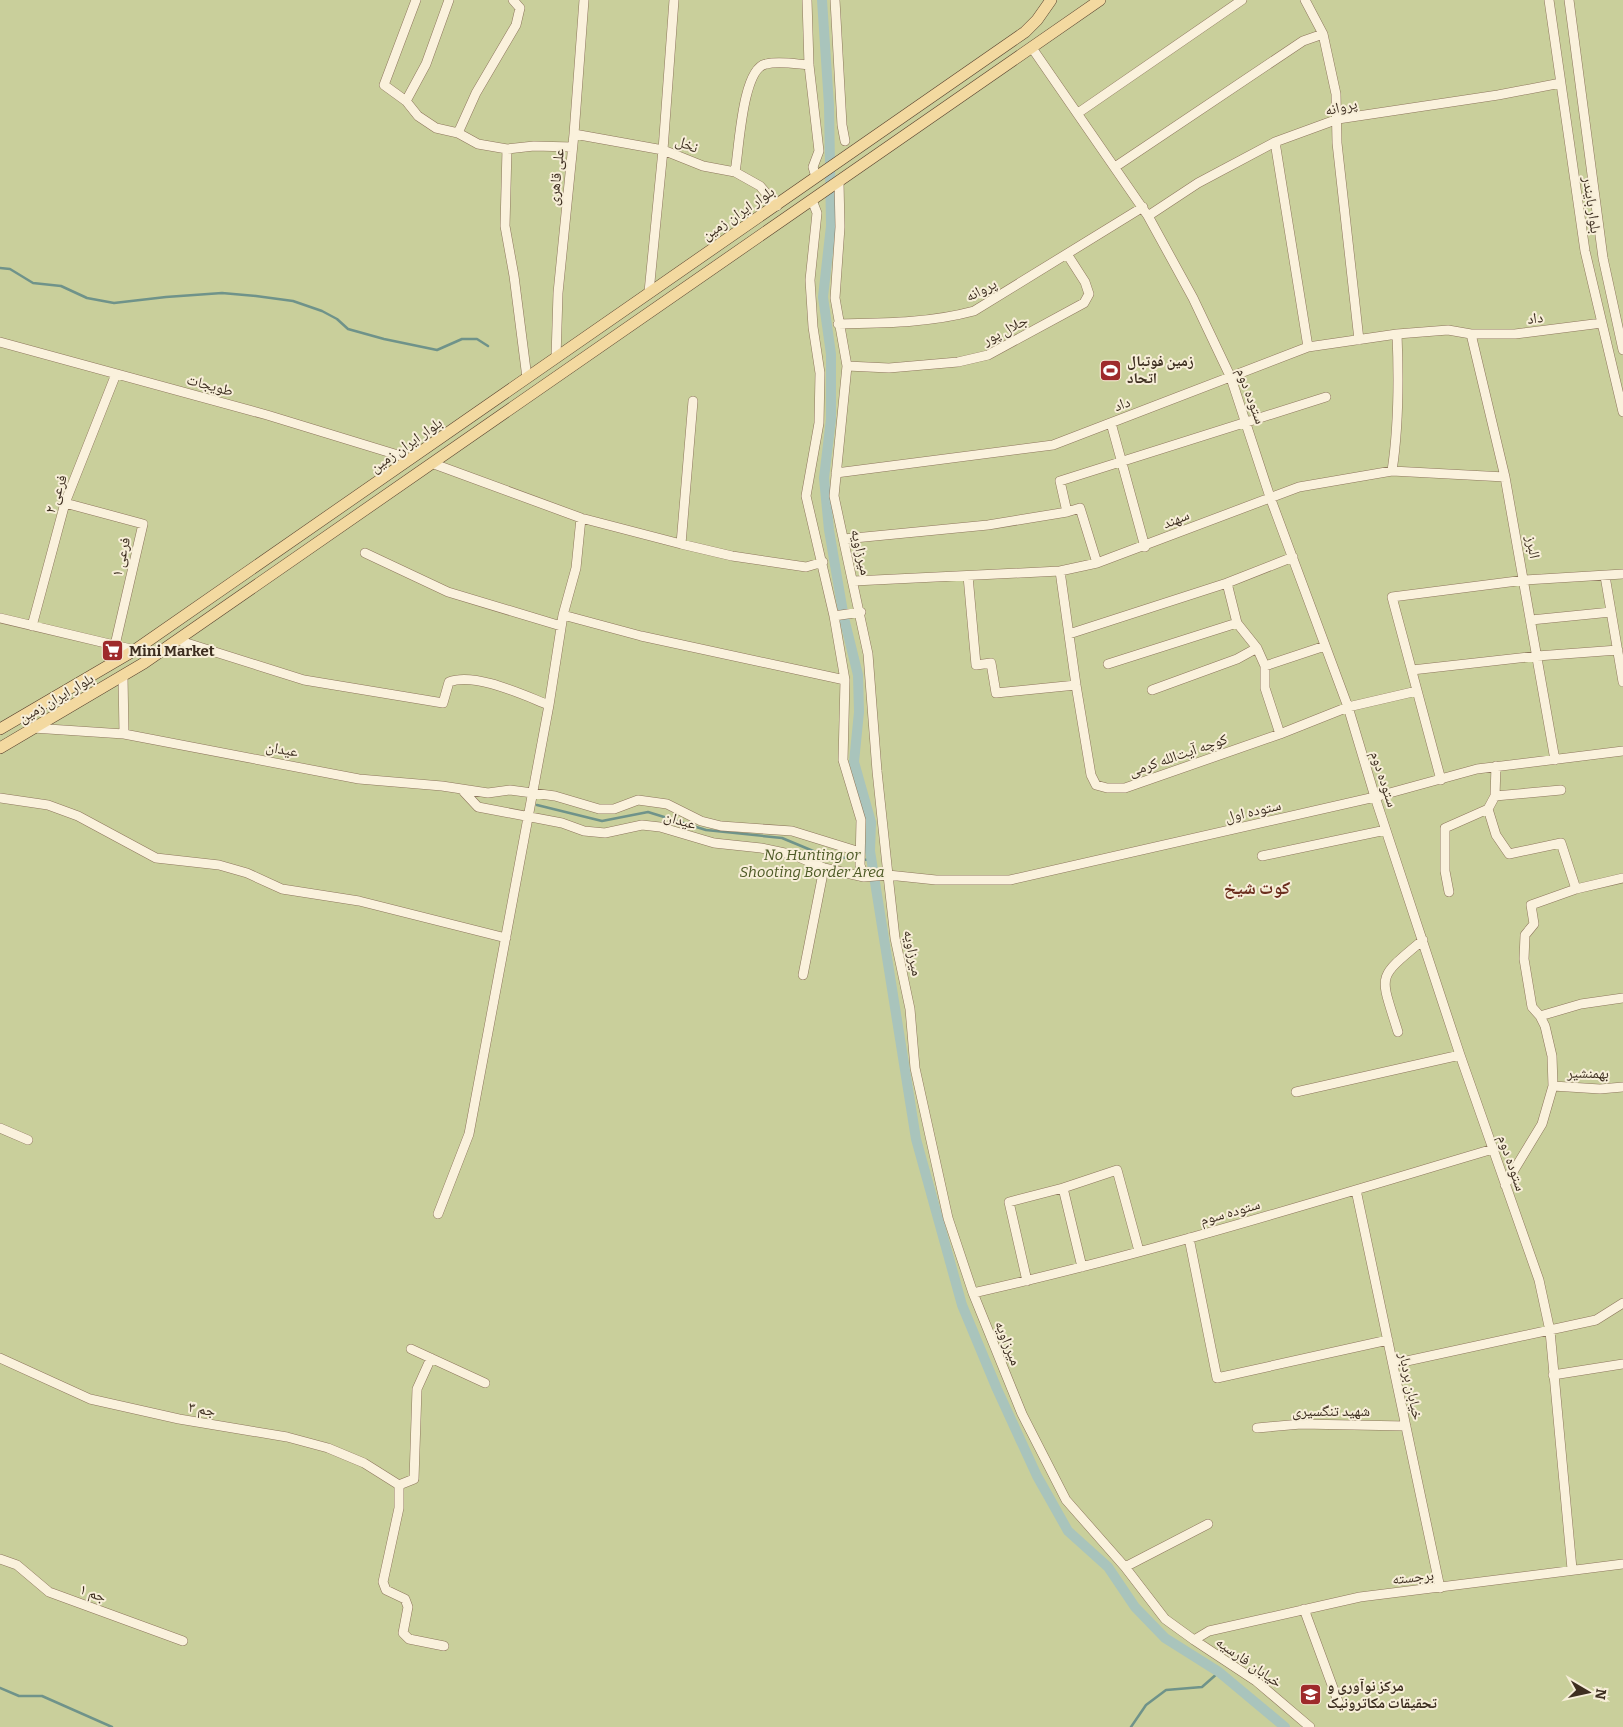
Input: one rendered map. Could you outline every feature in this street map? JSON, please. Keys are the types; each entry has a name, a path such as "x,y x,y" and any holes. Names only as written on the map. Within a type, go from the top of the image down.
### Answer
{"main road":[{"path":"839,182 1032,48 1089,4 1100,0"},
{"name":"بلوار ایران زمین","path":"0,729 135,650 649,292 777,206 842,158 1025,32 1051,2"},
{"name":"بلوار ایران زمین","path":"0,748 123,676 177,640 839,182"}],"street":[{"path":"416,0 384,85 406,102 418,116 436,128 458,133 478,144 507,149 534,146 572,147"},
{"path":"406,102 426,64 449,0"},
{"path":"458,133 476,93 516,25 520,8 513,0"},
{"name":"علی قاهری","path":"556,358 558,293 574,134 584,0"},
{"path":"649,292 663,150 674,0"},
{"path":"807,0 809,65 819,151 813,167 818,175"},
{"path":"835,0 842,126 845,141"},
{"path":"1078,113 1242,0"},
{"path":"1306,0 1323,34 1336,94 1337,143 1359,340"},
{"name":"بلوار بایندر","path":"1549,0 1585,251 1623,412"},
{"name":"بلوار بایندر","path":"1569,0 1603,258 1623,350"},
{"path":"1116,167 1303,41 1323,34"},
{"name":"ستوده دوم","path":"1032,48 1116,167 1148,216 1193,298 1231,378 1270,497 1348,707 1375,797 1424,940 1460,1054 1539,1280 1550,1331 1572,1569"},
{"path":"735,172 743,109 749,82 756,71 765,64 809,65"},
{"name":"پروانه","path":"1148,216 1198,183 1275,142 1338,119 1498,95 1561,83"},
{"name":"نخل","path":"574,134 663,150 703,166 735,172 760,186 777,206"},
{"path":"1275,142 1308,347"},
{"path":"507,149 505,226 514,276 527,378"},
{"name":"میرزاویه","path":"839,182 840,226 835,298 846,366 834,496 854,581 856,613 868,654 885,875 895,938 910,1009 915,1068 925,1121 948,1218 973,1293 1022,1414 1066,1500 1125,1567 1165,1620 1194,1640"},
{"path":"815,198 816,213 810,280 813,326 820,373 820,423 806,496 836,615 845,680 843,760 860,820 860,865 866,877"},
{"name":"پروانه","path":"838,324 895,323 944,319 974,311 1142,207"},
{"name":"جلال پور","path":"846,366 889,368 958,362 988,355 1084,303 1089,294 1086,282 1066,254"},
{"name":"داد","path":"836,473 1053,445 1308,347 1397,334 1448,330 1472,337 1515,334 1602,323"},
{"path":"1392,471 1398,425 1397,334"},
{"name":"البرز","path":"1472,337 1505,478 1525,580 1556,760"},
{"name":"طویجات","path":"0,342 266,415 411,459"},
{"name":"فرعی ۲","path":"32,626 65,503 116,374"},
{"path":"1066,512 1060,481 1122,463 1326,397"},
{"path":"681,544 693,401"},
{"path":"1111,423 1145,547"},
{"path":"434,464 581,518 681,544 732,556 806,567 823,562"},
{"name":"سهند","path":"854,581 1060,571 1097,563 1145,547 1299,487 1392,471 1505,478"},
{"name":"فرعی ۱","path":"65,503 143,524 115,645"},
{"path":"844,539 988,525 1080,508 1097,563"},
{"path":"438,1214 469,1134 549,704 563,615 576,568 581,518"},
{"path":"365,552 448,592 561,626"},
{"path":"1069,634 1227,583 1292,557"},
{"name":"کوچه آیت‌الله کرمی","path":"1060,571 1091,776 1096,785 1108,788 1125,788 1280,734 1348,707 1417,691"},
{"path":"1441,780 1392,597 1525,580 1623,574"},
{"path":"968,576 976,665 991,663 996,693 1076,685"},
{"path":"1606,576 1623,682"},
{"path":"1227,583 1237,623 1258,648 1265,666 1265,688 1280,734"},
{"path":"1531,620 1611,612"},
{"path":"836,615 856,613"},
{"path":"563,615 641,636 845,680"},
{"path":"0,618 135,650"},
{"path":"1108,664 1237,623"},
{"path":"177,640 304,680 443,703 449,682 458,679 499,686 549,704"},
{"path":"1265,666 1325,646"},
{"path":"1152,690 1237,659 1258,648"},
{"path":"1412,670 1537,656 1618,650"},
{"path":"123,676 124,734"},
{"name":"عیدان","path":"33,728 124,734 358,779 442,786 464,792 488,793 510,790 555,796 599,810 614,809 638,800 667,804 701,821 721,826 792,831 860,854"},
{"name":"ستوده اول","path":"866,877 885,875 936,880 1010,880 1375,797 1441,780 1477,768 1623,751"},
{"path":"1449,892 1445,871 1445,828 1488,809 1495,796 1496,766"},
{"path":"1495,796 1560,790"},
{"name":"عیدان","path":"464,792 478,808 562,823 584,831 605,833 642,825 660,827 714,843 761,848 794,855 824,868 866,877"},
{"path":"0,798 48,805 78,816 156,858 220,865 247,873 282,889 359,901 506,938"},
{"path":"1488,809 1496,835 1509,854 1561,843 1576,889"},
{"path":"1262,856 1386,830"},
{"path":"803,975 824,868"},
{"path":"1505,1185 1542,1124 1553,1086 1552,1056 1540,1016 1532,1006 1524,959 1526,935 1534,924 1531,904 1576,889 1623,878"},
{"path":"1398,1032 1384,986 1385,976 1392,966 1424,940"},
{"path":"1540,1016 1581,1004 1623,998"},
{"path":"1296,1092 1460,1054"},
{"name":"بهمنشیر","path":"1553,1086 1600,1089 1623,1087"},
{"path":"0,1128 28,1140"},
{"name":"ستوده سوم","path":"973,1293 1082,1267 1189,1238 1493,1149"},
{"path":"1027,1281 1009,1202 1063,1188 1117,1170 1139,1251"},
{"path":"1063,1188 1082,1267"},
{"name":"خیابان بردبار","path":"1356,1190 1440,1588"},
{"path":"1189,1238 1216,1378 1388,1340"},
{"path":"1393,1364 1596,1320 1623,1304"},
{"path":"411,1349 485,1383"},
{"name":"جم ۳","path":"0,1358 90,1399 179,1419 287,1437 328,1448 364,1462 399,1485"},
{"path":"431,1358 417,1389 414,1479 399,1485 398,1508 383,1582 386,1590 405,1599 408,1607 404,1633 409,1639 444,1646"},
{"path":"1553,1375 1623,1364"},
{"name":"شهید تنگسیری","path":"1257,1428 1301,1424 1406,1426"},
{"path":"1125,1567 1208,1524"},
{"name":"جم ۱","path":"0,1560 17,1564 49,1592 183,1641"},
{"name":"برجسته","path":"1194,1640 1209,1631 1360,1597 1623,1564"},
{"path":"1304,1609 1339,1704"},
{"name":"خیابان فارسیه","path":"1194,1640 1256,1681 1310,1727"}],"green space":[{"name":"No Hunting or Shooting Border Area","path":"0,0 1623,0 1623,1727 0,1727"}],"waterway":[{"path":"822,0 829,105 831,226 823,297 831,354 831,419 824,478 829,530 844,618 858,675 859,712 854,762 871,822 870,851 916,1139 962,1305 997,1389 1037,1476 1068,1531 1108,1567 1135,1607 1165,1638 1219,1672 1285,1727"},
{"path":"0,268 10,269 33,283 61,286 87,298 114,303 222,293 256,296 293,301 322,311 337,319 348,329 384,339 437,350 462,339 477,339 488,346"},
{"path":"537,805 602,821 648,812 706,830 782,838 818,853 858,860"},
{"path":"863,860 872,859"},
{"path":"1131,1727 1146,1705 1166,1690 1202,1687 1219,1672"},
{"path":"0,1688 19,1696 42,1696 112,1727"}],"place":[{"name":"زمین فوتبال اتحاد","path":"1111,370"},
{"name":"Mini Market","path":"113,651"},
{"name":"مرکز نوآوری و تحقیقات مکاترونیک","path":"1311,1695"}],"district":[{"name":"کوت شیخ","path":"1257,888"}]}
